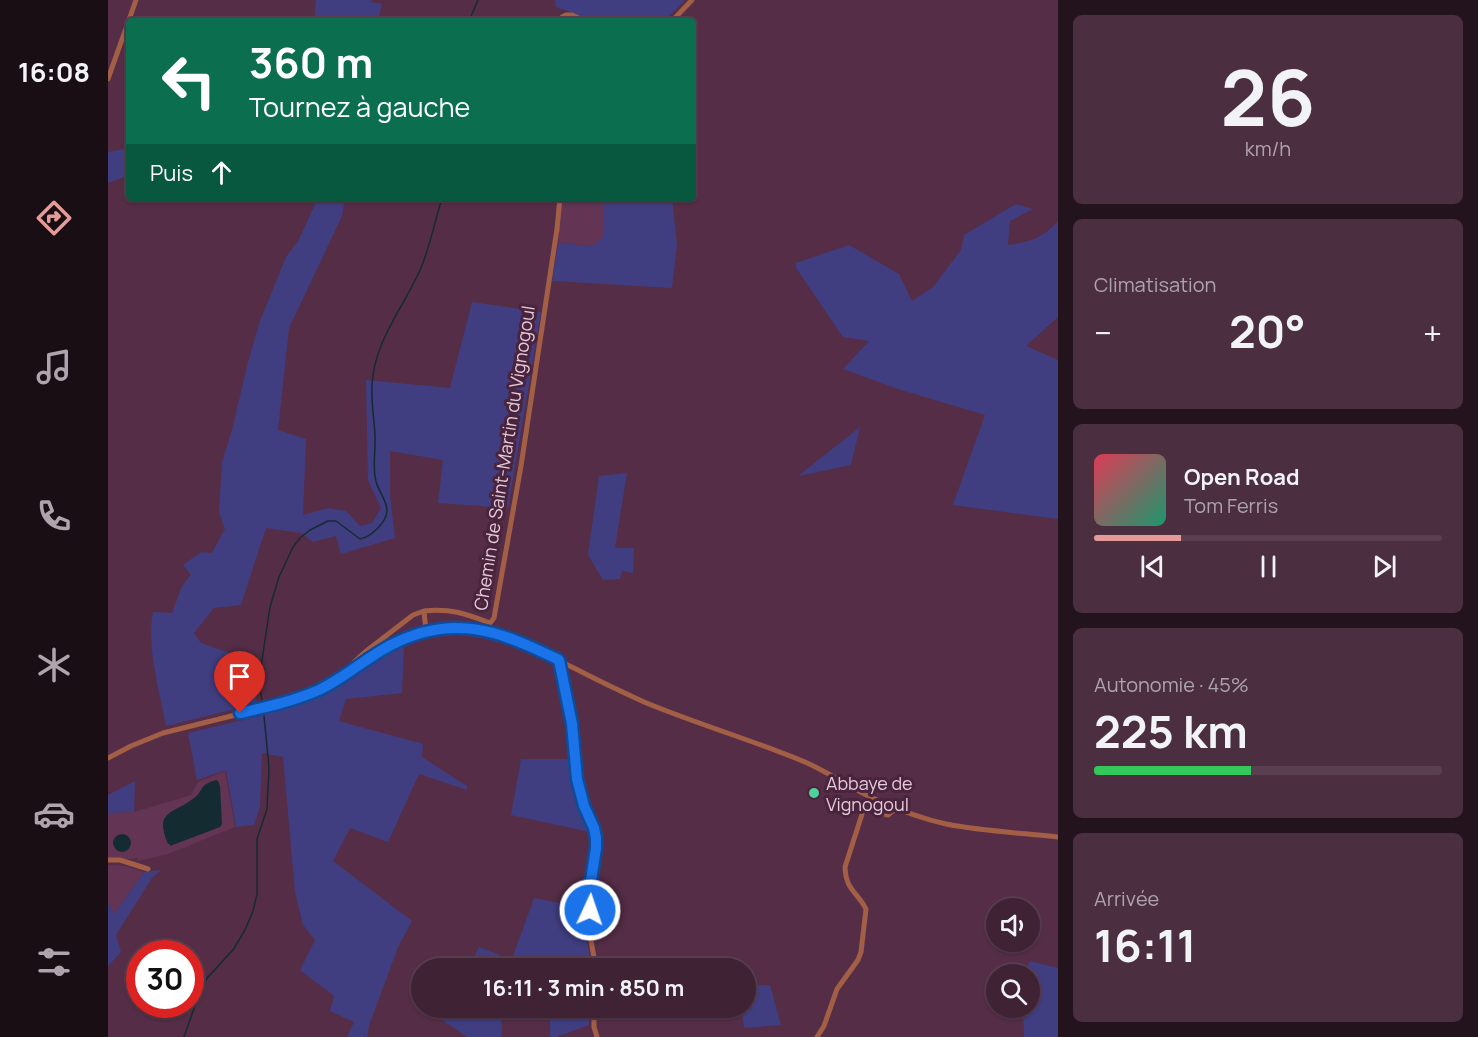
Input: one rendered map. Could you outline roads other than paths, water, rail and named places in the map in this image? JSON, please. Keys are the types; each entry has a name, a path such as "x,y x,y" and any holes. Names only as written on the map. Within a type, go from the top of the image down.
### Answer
{"street":[{"path":"130,18 136,0"},
{"path":"675,18 692,0"},
{"path":"562,18 572,15 579,18"},
{"path":"108,79 126,28"},
{"name":"Chemin de Saint-Martin du Vignogoul","path":"424,611 436,609 464,612 490,623 494,618 557,229 558,201"},
{"path":"350,671 354,662 365,652 413,615 424,611 426,631"},
{"path":"108,758 163,733 288,702 321,689 389,646 413,635 426,631 455,628 481,630 512,638 608,685 670,712 804,762 831,774 876,800 897,808 945,824 1058,837"},
{"path":"559,660 572,724 577,779 596,838 590,887 590,935 594,958"},
{"path":"818,1037 837,989 858,960 861,952 866,909 849,886 845,867 864,808 888,815 897,808"},
{"path":"108,860 120,860 148,869"},
{"path":"594,1018 597,1037"}],"water":[{"path":"216,780 220,786 222,824 220,827 170,846 164,833 164,819 172,811 194,798 206,784"},
{"path":"122,834 128,837 131,843 128,849 122,852 116,849 113,843 116,837"}],"waterway":[{"path":"470,18 478,0"},
{"path":"262,701 259,680 270,607 279,577 293,547 310,530 328,521 336,521 360,539 364,538 377,529 386,516 387,507 377,485 374,470 375,435 372,404 374,369 384,339 421,268 441,201"},
{"path":"184,1037 207,978 233,950 253,911 257,894 257,839 267,809 269,767 264,716"}],"place":[{"name":"Abbaye de Vignogoul","path":"814,793"}]}
